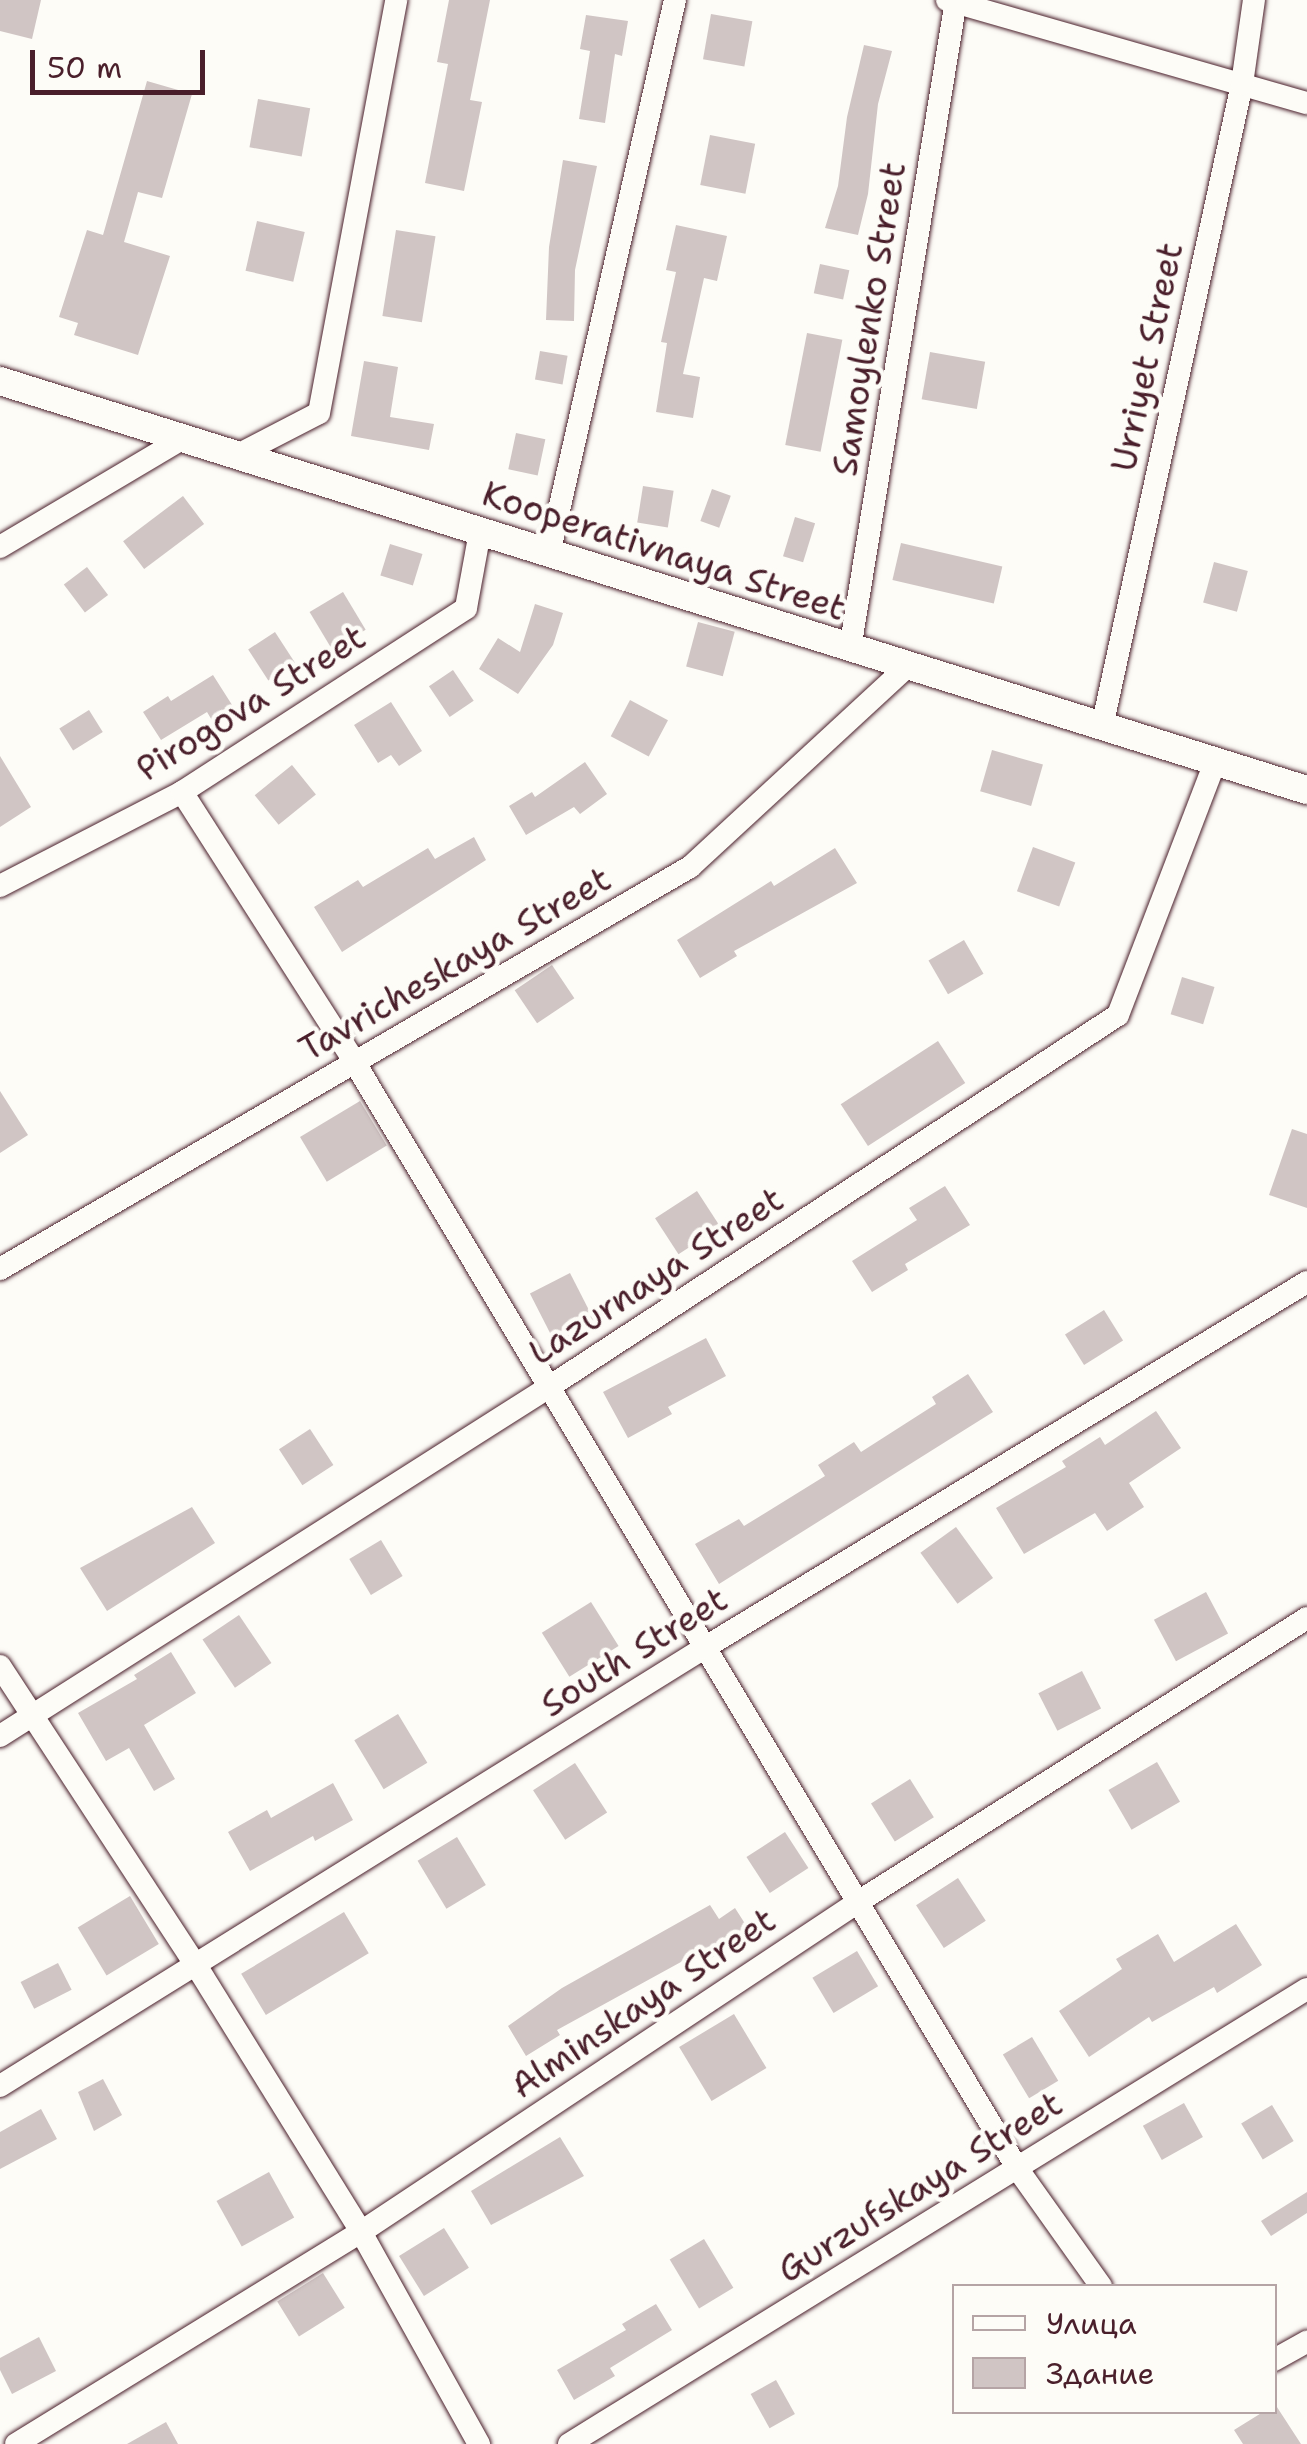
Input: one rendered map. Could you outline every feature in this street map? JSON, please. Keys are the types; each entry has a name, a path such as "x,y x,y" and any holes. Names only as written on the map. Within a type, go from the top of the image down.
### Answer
{"street":[{"path":"236,456 319,413 396,0"},
{"path":"549,554 675,0"},
{"path":"947,0 1307,102"},
{"name":"Urriyet Street","path":"1102,727 1242,84 1254,0"},
{"name":"Samoylenko Street","path":"850,649 956,1"},
{"name":"Kooperativnaya Street","path":"0,381 1307,790"},
{"path":"0,547 182,438"},
{"name":"Pirogova Street","path":"0,886 182,792 466,608 480,532"},
{"name":"Tavricheskaya Street","path":"0,1270 690,867 908,667"},
{"name":"Lazurnaya Street","path":"0,1736 546,1389 1118,1015 1215,762"},
{"path":"182,792 355,1064 546,1389 1017,2168 1100,2284"},
{"name":"South Street","path":"0,2086 197,1967 704,1648 1307,1282"},
{"name":"Alminskaya Street","path":"16,2444 361,2232 858,1902 1307,1618"},
{"path":"0,1666 197,1967 361,2232 479,2444"},
{"name":"Gurzufskaya Street","path":"569,2444 1307,1989"},
{"path":"1277,2358 1307,2342"}],"building":[{"path":"0,0 41,0 32,39 0,31"},
{"path":"449,0 490,0 470,100 482,102 464,191 425,183 448,64 437,62"},
{"path":"711,14 752,21 744,67 703,59"},
{"path":"586,15 628,21 622,56 615,54 605,123 579,119 590,51 580,49"},
{"path":"864,45 892,51 878,104 868,194 858,235 825,228 838,186 847,117"},
{"path":"147,81 192,94 162,198 138,192 124,242 170,256 138,355 74,335 78,323 59,317 87,230 103,235"},
{"path":"258,99 310,108 302,156 249,147"},
{"path":"710,135 755,144 745,194 700,185"},
{"path":"563,160 597,166 575,270 574,321 546,320 549,247"},
{"path":"257,221 305,232 293,282 246,271"},
{"path":"676,225 727,236 717,281 704,278 683,374 700,377 693,418 656,412 667,343 661,342 676,272 666,270"},
{"path":"396,230 436,236 422,322 382,316"},
{"path":"820,264 849,270 843,300 814,293"},
{"path":"807,333 842,340 821,452 785,445"},
{"path":"540,351 568,356 563,384 535,380"},
{"path":"930,352 985,362 977,409 922,399"},
{"path":"364,361 398,367 390,417 434,424 429,450 351,436"},
{"path":"516,433 545,439 538,475 508,469"},
{"path":"643,486 674,491 668,527 637,523"},
{"path":"712,489 731,496 719,528 700,521"},
{"path":"183,496 204,524 144,569 123,541"},
{"path":"795,517 815,523 803,562 783,556"},
{"path":"901,543 1002,566 994,603 892,580"},
{"path":"390,544 423,554 413,585 380,576"},
{"path":"1214,562 1248,571 1237,612 1203,603"},
{"path":"87,567 108,595 85,612 64,584"},
{"path":"343,592 366,630 332,650 310,612"},
{"path":"535,604 563,613 553,645 518,694 479,669 498,638 520,652"},
{"path":"698,622 735,632 723,676 686,666"},
{"path":"275,632 295,663 268,680 248,649"},
{"path":"453,670 474,701 450,717 429,686"},
{"path":"213,675 234,708 213,722 207,712 161,740 143,712 168,696 171,701"},
{"path":"630,700 668,720 649,756 611,736"},
{"path":"391,702 422,751 399,766 391,755 378,763 354,725"},
{"path":"89,710 103,732 73,751 59,729"},
{"path":"992,750 1043,765 1031,806 980,791"},
{"path":"0,756 31,807 0,827"},
{"path":"585,762 607,794 580,814 574,807 526,835 509,806 532,792 535,797"},
{"path":"292,765 316,795 279,825 255,795"},
{"path":"474,837 486,860 342,952 314,907 358,880 363,887 428,848 435,859"},
{"path":"1033,847 1075,862 1059,907 1017,891"},
{"path":"835,848 857,883 734,951 737,956 700,978 677,940 771,881 774,886"},
{"path":"964,940 984,974 948,994 928,960"},
{"path":"552,965 574,998 537,1023 515,990"},
{"path":"1182,977 1215,987 1203,1024 1171,1014"},
{"path":"938,1041 965,1083 868,1146 841,1104"},
{"path":"0,1091 28,1135 0,1153"},
{"path":"360,1101 387,1146 327,1182 300,1137"},
{"path":"1292,1129 1307,1134 1307,1208 1269,1195"},
{"path":"945,1186 970,1225 905,1264 908,1270 872,1292 852,1261 917,1220 909,1208"},
{"path":"697,1191 720,1227 678,1254 655,1218"},
{"path":"570,1273 597,1326 557,1346 530,1293"},
{"path":"1104,1310 1123,1341 1084,1365 1065,1334"},
{"path":"706,1338 726,1376 668,1407 672,1414 628,1438 603,1392"},
{"path":"968,1374 993,1412 719,1584 695,1544 739,1519 744,1526 825,1476 818,1465 854,1442 861,1452 936,1404 932,1397"},
{"path":"1156,1411 1181,1448 1129,1483 1144,1507 1107,1531 1095,1513 1024,1554 996,1508 1066,1467 1062,1461 1100,1437 1105,1445"},
{"path":"310,1429 333,1465 302,1485 279,1449"},
{"path":"192,1507 215,1543 107,1611 80,1568"},
{"path":"956,1527 993,1578 957,1604 920,1553"},
{"path":"381,1540 403,1576 371,1595 349,1559"},
{"path":"1206,1592 1228,1633 1176,1661 1154,1620"},
{"path":"591,1602 619,1646 569,1677 542,1633"},
{"path":"239,1615 271,1663 235,1688 203,1640"},
{"path":"171,1652 196,1693 144,1725 175,1779 154,1791 129,1748 106,1761 78,1713 137,1679 134,1675"},
{"path":"1082,1671 1101,1708 1057,1731 1038,1693"},
{"path":"398,1714 427,1763 384,1789 354,1740"},
{"path":"1157,1762 1180,1802 1132,1830 1109,1790"},
{"path":"575,1763 607,1812 565,1840 533,1790"},
{"path":"910,1779 934,1817 895,1842 871,1803"},
{"path":"333,1783 353,1820 315,1841 313,1836 250,1871 228,1832 267,1810 271,1818"},
{"path":"785,1832 808,1868 770,1893 746,1857"},
{"path":"457,1837 486,1885 446,1909 418,1861"},
{"path":"958,1878 986,1921 944,1948 916,1905"},
{"path":"130,1896 159,1944 107,1975 78,1927"},
{"path":"710,1905 719,1919 735,1908 751,1933 707,1961 701,1951 557,2030 560,2035 526,2056 508,2026 562,1988"},
{"path":"344,1912 369,1953 266,2015 241,1974"},
{"path":"1236,1924 1262,1965 1217,1993 1214,1987 1152,2022 1149,2017 1089,2057 1059,2011 1122,1969 1116,1959 1158,1934 1174,1962"},
{"path":"857,1951 878,1986 834,2013 812,1978"},
{"path":"58,1963 72,1990 34,2009 21,1982"},
{"path":"734,2014 766,2068 712,2101 679,2047"},
{"path":"1032,2037 1058,2081 1029,2098 1003,2055"},
{"path":"103,2079 122,2115 94,2131 78,2092"},
{"path":"1184,2103 1203,2137 1162,2160 1143,2126"},
{"path":"1272,2105 1294,2141 1263,2160 1241,2124"},
{"path":"41,2109 57,2139 0,2169 0,2132"},
{"path":"560,2137 584,2176 491,2225 471,2191"},
{"path":"269,2172 294,2217 242,2247 217,2201"},
{"path":"1307,2192 1307,2213 1271,2236 1261,2221"},
{"path":"444,2228 469,2268 424,2296 399,2256"},
{"path":"704,2239 733,2288 699,2308 670,2260"},
{"path":"323,2273 345,2308 299,2336 277,2302"},
{"path":"656,2304 672,2330 610,2368 615,2376 574,2400 557,2370 626,2330 622,2324"},
{"path":"39,2337 56,2371 12,2394 0,2370 0,2358"},
{"path":"776,2380 795,2414 770,2428 751,2394"},
{"path":"1277,2407 1301,2444 1243,2444 1234,2430 1260,2414 1277,2414"},
{"path":"166,2422 178,2444 127,2444"}]}
